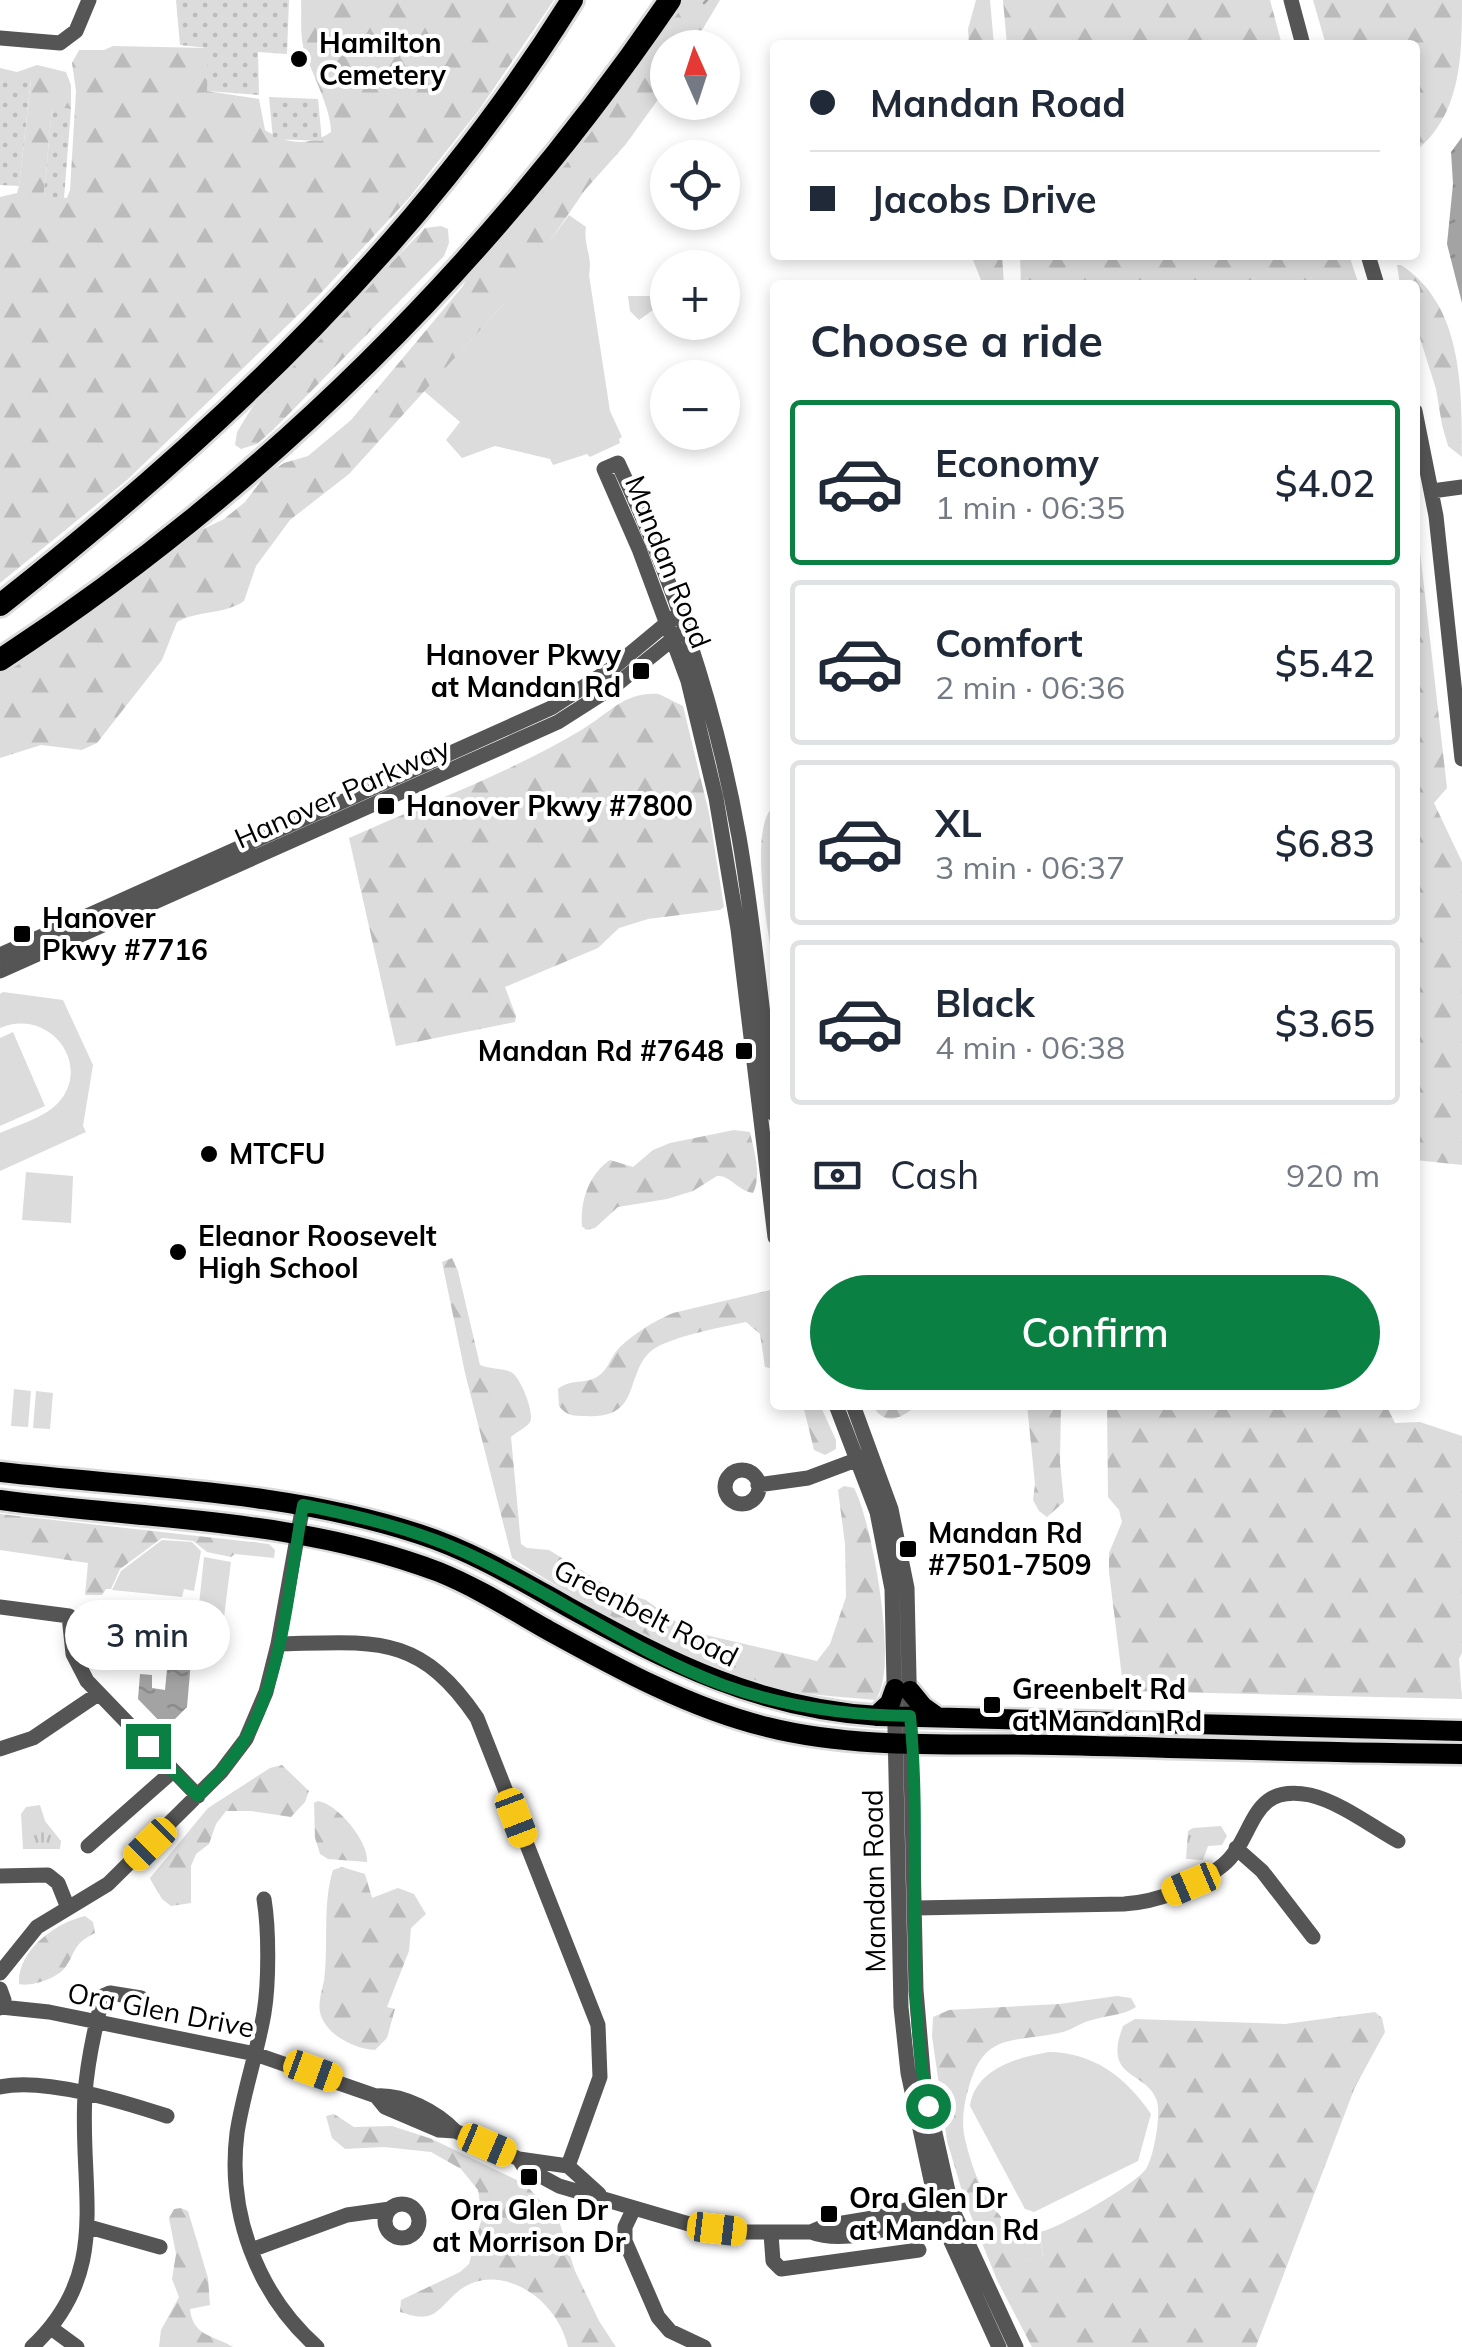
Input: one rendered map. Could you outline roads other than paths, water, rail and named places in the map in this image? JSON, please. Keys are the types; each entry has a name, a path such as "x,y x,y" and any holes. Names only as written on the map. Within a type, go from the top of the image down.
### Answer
{"highway":[{"path":"0,605 178,458 322,318 436,189 527,68 572,0"},
{"path":"0,660 193,516 367,362 449,280 538,180 588,118 670,0"}],"main road":[{"name":"Greenbelt Road","path":"0,1472 303,1505 372,1520 460,1550 719,1683 782,1703 894,1716 1462,1730"},
{"name":"Greenbelt Road","path":"0,1500 298,1532 367,1548 445,1574 648,1682 722,1714 769,1728 904,1742 1462,1754"},
{"path":"894,1716 890,1703 902,1690 937,1717"}],"street":[{"path":"0,38 60,43 76,32 88,0"},
{"path":"1292,0 1302,40"},
{"path":"1420,435 1432,491 1462,759"},
{"name":"Mandan Road","path":"770,1077 738,836 714,724 618,462 604,469 676,626 728,856 770,1196"},
{"path":"1432,491 1462,487"},
{"name":"Hanover Parkway","path":"0,955 552,708 676,626"},
{"name":"Hanover Parkway","path":"0,971 558,722 616,685 676,626"},
{"name":"Mandan Road","path":"839,1410 865,1457"},
{"name":"Mandan Road","path":"853,1410 890,1572 902,1690 894,1716 904,1742 916,1908 920,2052 943,2206 1015,2347"},
{"path":"758,1485 808,1478 865,1457"},
{"path":"0,1973 28,1936 108,1884 232,1759 254,1724 278,1644 303,1505"},
{"path":"0,1607 69,1616 76,1663 98,1694 198,1796"},
{"path":"278,1644 364,1643 406,1651 454,1686 477,1718 598,2025 600,2077 563,2175"},
{"path":"0,1749 33,1738 98,1694"},
{"name":"Mandan Road","path":"904,1742 904,2040 918,2130 943,2206 999,2347"},
{"path":"88,1846 173,1772"},
{"path":"916,1908 1135,1904 1158,1898 1208,1876 1223,1865 1262,1805 1284,1794 1324,1800 1398,1841"},
{"path":"1236,1848 1262,1872 1313,1937"},
{"path":"0,1876 48,1875 58,1883 68,1908"},
{"path":"264,1899 265,2010 235,2153 238,2202 259,2271 284,2312 318,2347"},
{"path":"32,2347 51,2328 78,2279 89,2227 85,2092 106,1994 141,1998"},
{"name":"Ora Glen Drive","path":"1,2000 255,2054 376,2096 391,2095 443,2118 455,2131 519,2159 524,2166 563,2175 602,2196 689,2224 770,2234 811,2232 826,2238 943,2206"},
{"path":"0,2087 85,2092 167,2116"},
{"path":"634,2208 625,2227 625,2241 658,2317 670,2330 704,2347"},
{"path":"251,2250 347,2215 390,2209"},
{"path":"89,2227 160,2247"},
{"path":"770,2234 773,2261 782,2269 919,2250"},
{"path":"51,2328 77,2347"}],"water":[{"path":"1462,137 1462,303 1447,244 1453,184 1451,152"},
{"path":"168,1659 191,1661 187,1707 166,1728 138,1699 140,1674 152,1675 152,1688 165,1690"}],"waterway":[{"path":"704,3 707,0"}],"place":[{"name":"Hamilton Cemetery","path":"299,59"},
{"name":"Hanover Pkwy at Mandan Rd","path":"641,671"},
{"name":"Hanover Pkwy #7800","path":"386,806"},
{"name":"Hanover Pkwy #7716","path":"22,934"},
{"name":"Mandan Rd #7648","path":"744,1051"},
{"name":"MTCFU","path":"209,1154"},
{"name":"Eleanor Roosevelt High School","path":"178,1252"},
{"name":"Mandan Rd #7501-7509","path":"908,1549"},
{"name":"Greenbelt Rd at Mandan Rd","path":"992,1705"},
{"name":"Ora Glen Dr at Morrison Dr","path":"529,2177"},
{"name":"Ora Glen Dr at Mandan Rd","path":"829,2214"}]}
